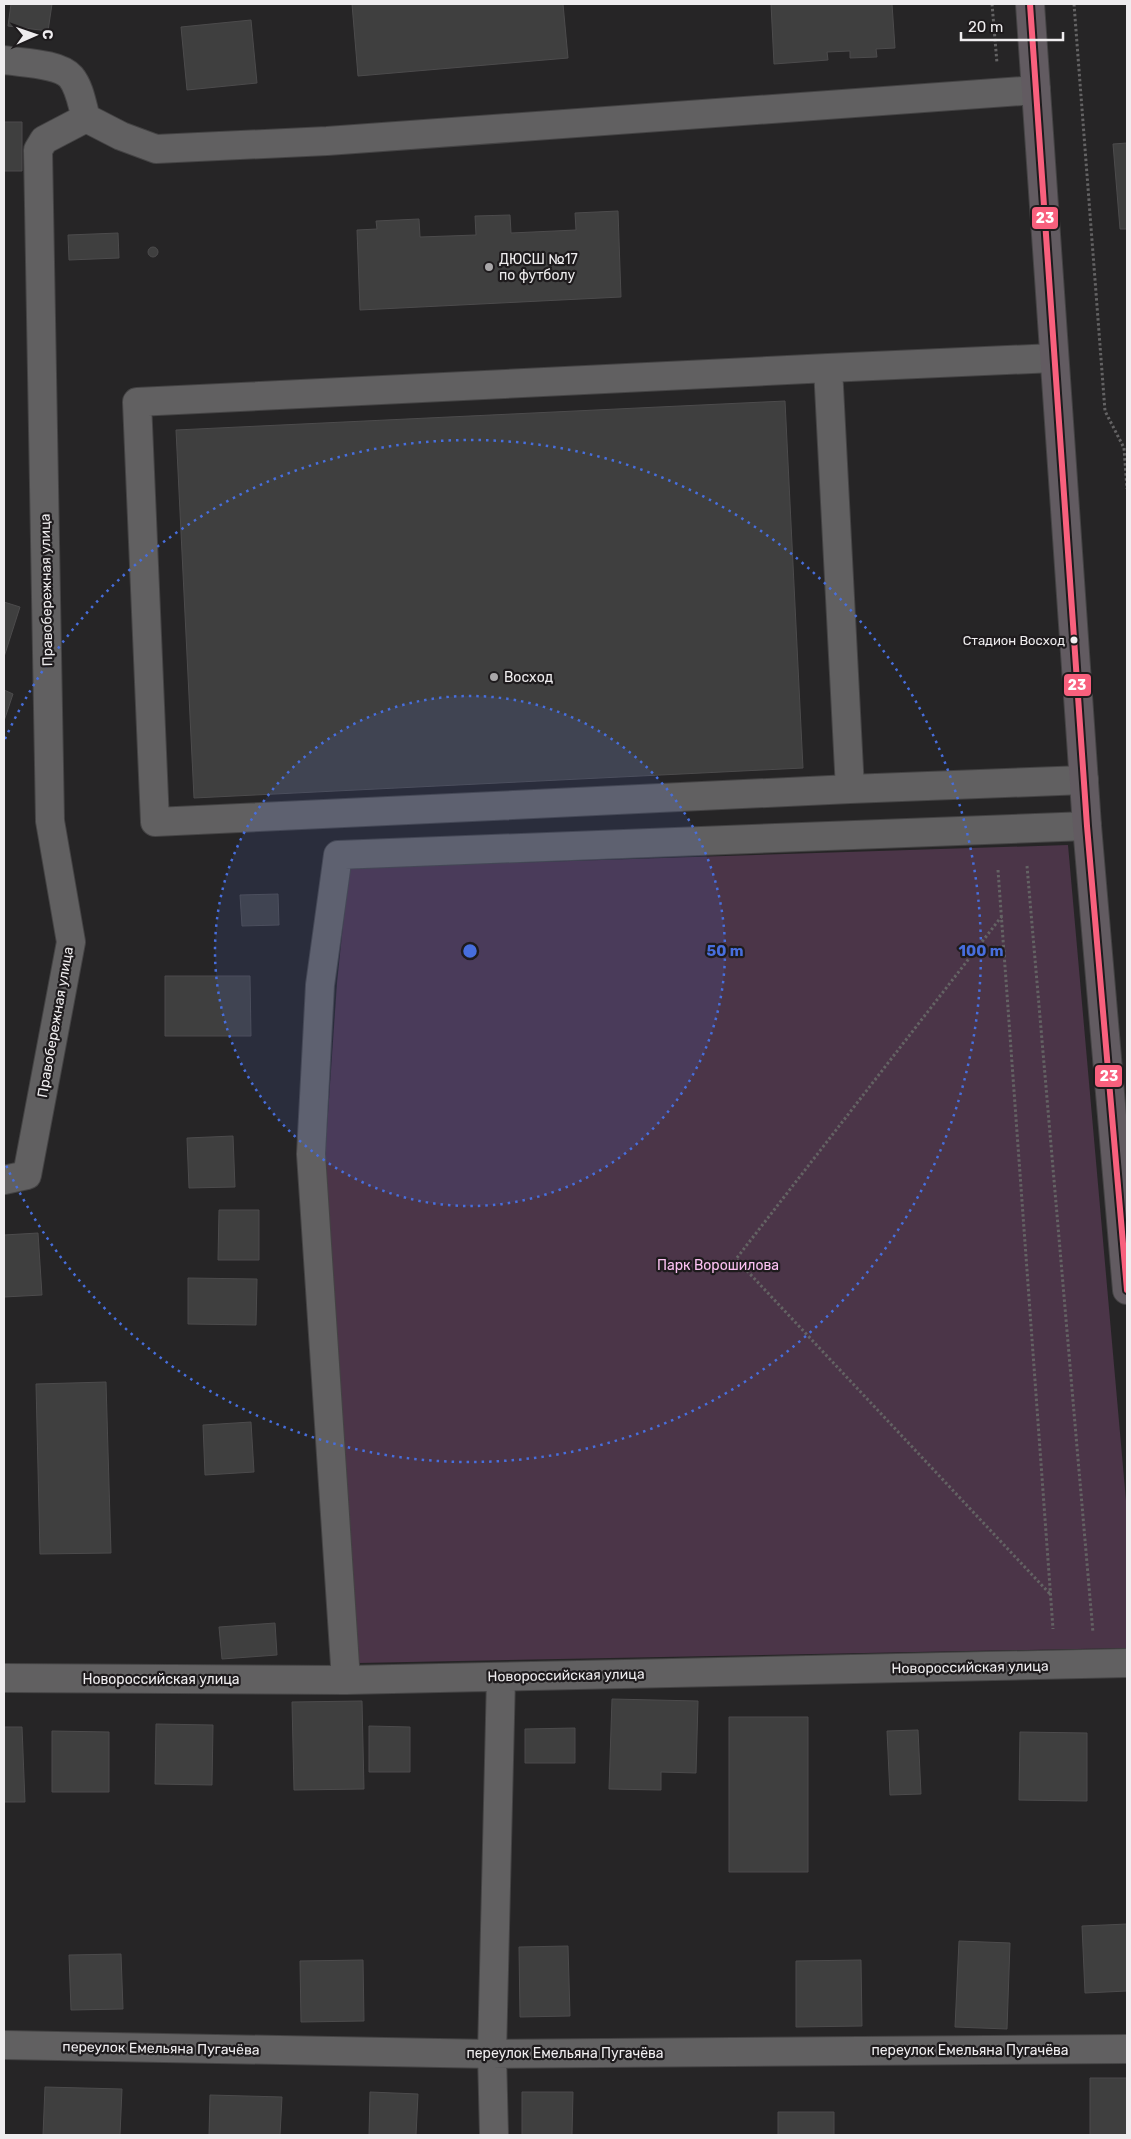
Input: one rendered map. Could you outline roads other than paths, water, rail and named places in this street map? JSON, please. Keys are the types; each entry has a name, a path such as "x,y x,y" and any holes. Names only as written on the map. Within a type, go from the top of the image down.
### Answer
{"main road":[{"path":"1030,4 1087,826 1127,1290"}],"street":[{"path":"4,60 60,68 71,77 77,88 86,118 121,136 156,149 337,140 1036,90"},
{"name":"Правобережная улица","path":"4,1180 27,1175 71,942 50,822 38,150 44,140 86,118"},
{"path":"1054,358 137,402 155,822 850,789 1084,780"},
{"path":"828,368 850,789"},
{"path":"346,1680 311,1154 320,985 338,855 1087,826"},
{"name":"Новороссийская улица","path":"4,1678 346,1680 1127,1663"},
{"path":"494,2135 492,2054 500,1677"},
{"name":"переулок Емельяна Пугачёва","path":"4,2045 492,2054 1127,2049"}],"place":[{"name":"ДЮСШ №17 по футболу","path":"489,267"},
{"name":"Стадион Восход","path":"1074,640"},
{"name":"Восход","path":"494,677"}],"park label":[{"name":"Парк Ворошилова","path":"718,1265"}]}
